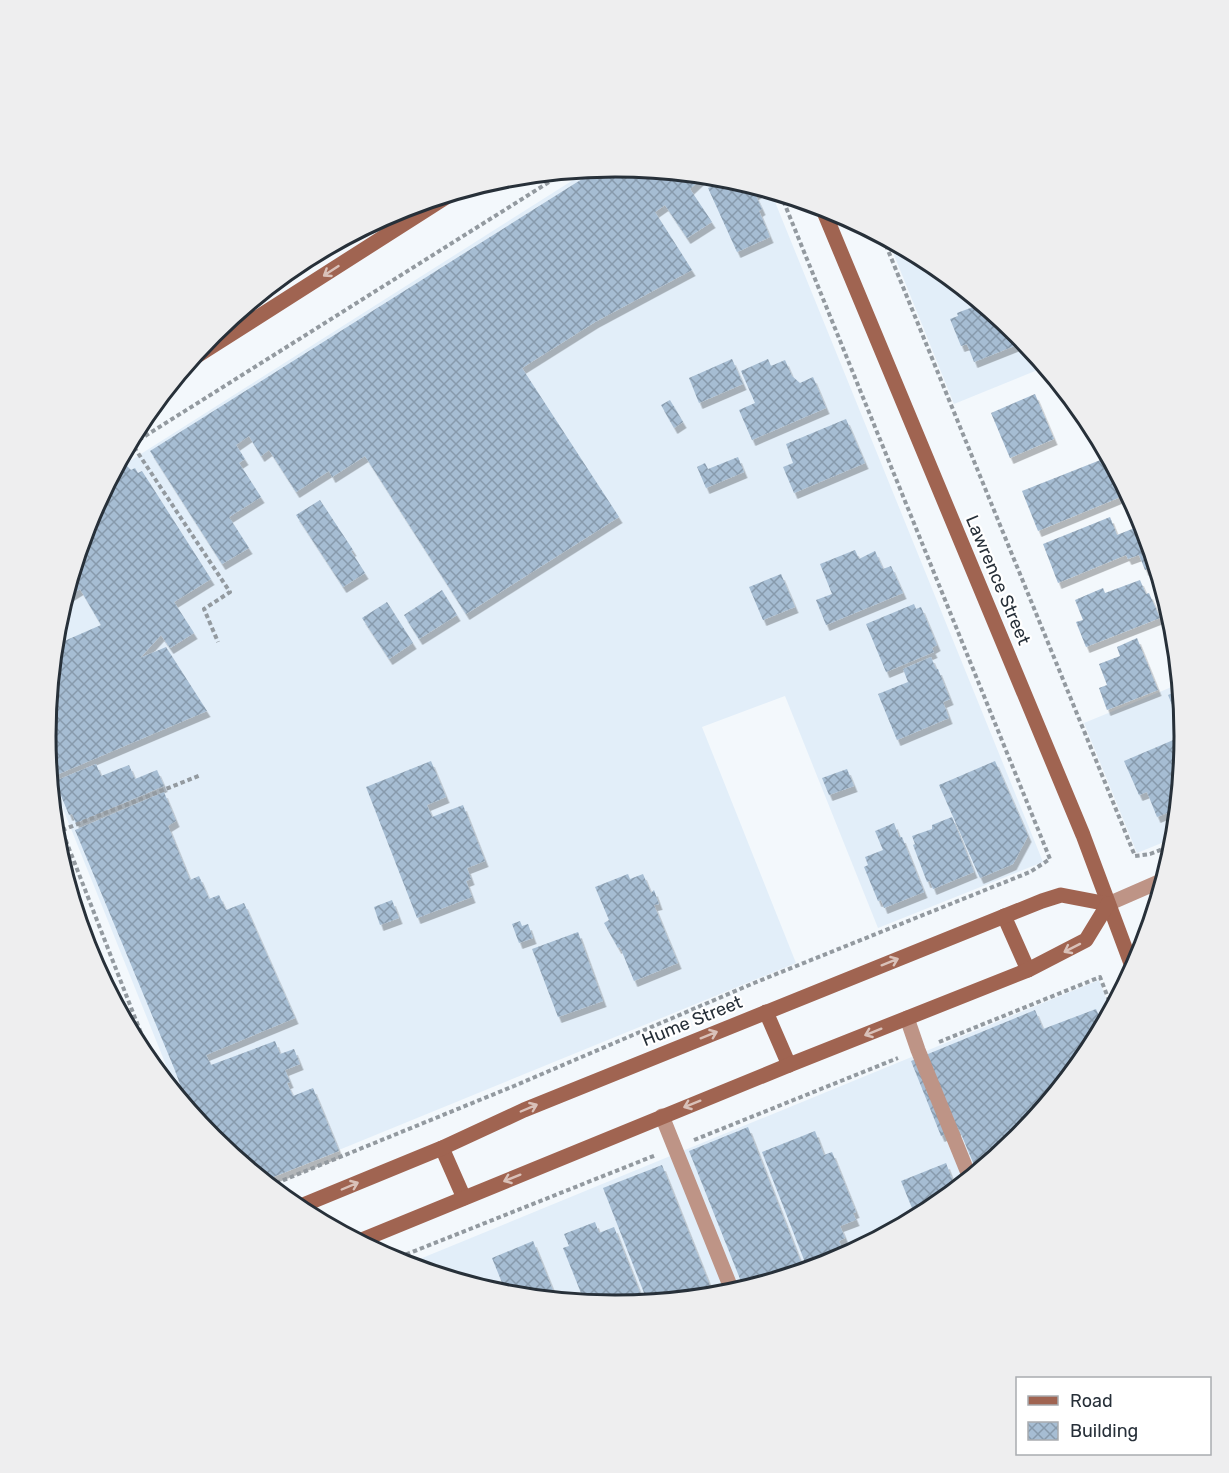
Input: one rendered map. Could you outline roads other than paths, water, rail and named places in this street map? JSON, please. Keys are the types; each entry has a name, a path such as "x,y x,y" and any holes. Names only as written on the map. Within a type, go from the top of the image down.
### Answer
{"street":[{"path":"217,343 424,211"},
{"name":"Lawrence Street","path":"827,220 1083,835 1128,956"},
{"path":"367,1238 662,1116 1028,970 1086,940 1108,904 1153,884"},
{"name":"Hume Street","path":"308,1203 442,1148 524,1110 1004,916 1061,895 1108,904"},
{"path":"1004,916 1028,970"},
{"path":"766,1011 789,1065"},
{"path":"907,1018 967,1170"},
{"path":"662,1116 729,1284"},
{"path":"442,1148 464,1198"}]}
